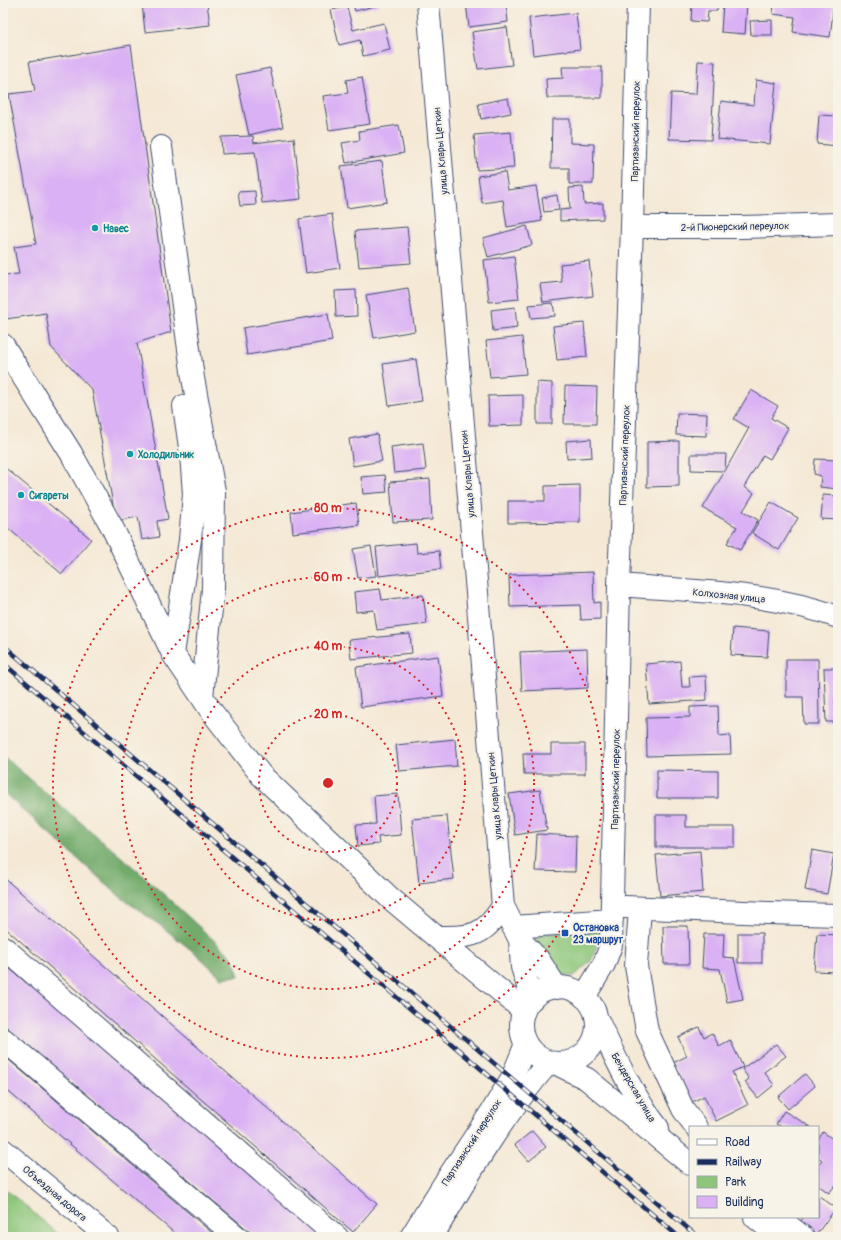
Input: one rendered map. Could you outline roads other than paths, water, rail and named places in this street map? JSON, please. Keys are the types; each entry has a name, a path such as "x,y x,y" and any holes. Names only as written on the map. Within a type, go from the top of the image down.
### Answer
{"street":[{"name":"улица Клары Цеткин","path":"428,3 503,906 517,933 557,988"},
{"name":"Партизанский переулок","path":"589,1005 611,945 619,585 632,227 638,3"},
{"path":"161,147 194,378 214,490 213,589 202,698"},
{"name":"2-й Пионерский переулок","path":"632,227 741,227 838,224"},
{"path":"173,654 190,540 194,494 191,454 174,340"},
{"path":"3,344 71,453 112,526 173,654 202,698 261,775 390,898 436,937 528,1005"},
{"name":"Колхозная улица","path":"619,585 759,597 820,610 838,617"},
{"path":"436,937 466,937 483,930 495,919 503,906"},
{"path":"640,908 636,966 647,1031 683,1109 695,1126"},
{"path":"517,933 640,908 768,914 838,915"},
{"name":"улица Клары Цеткин","path":"517,933 528,1005"},
{"path":"3,947 337,1237"},
{"path":"552,988 563,988 574,991 589,1005 597,1026 595,1039 588,1050 579,1058 568,1063 552,1063 531,1052 521,1032 521,1022 528,1005 541,992 552,988"},
{"name":"Бендерская улица","path":"589,1005 616,1060 635,1094 656,1126 685,1160"},
{"path":"3,1039 237,1237"},
{"name":"Партизанский переулок","path":"411,1237 446,1179 494,1108 512,1078 526,1044"},
{"name":"Партизанский переулок","path":"432,1237 475,1163 522,1095 552,1063"},
{"name":"Бендерская улица","path":"552,1063 588,1079 685,1160"},
{"name":"Объездная дорога","path":"3,1150 108,1237"},
{"path":"756,1218 779,1237"},
{"path":"779,1218 803,1237"}],"railway":[{"path":"3,645 698,1237"},
{"path":"3,663 679,1237"}],"place":[{"name":"Навес","path":"95,228"},
{"name":"Холодильник","path":"130,454"},
{"name":"Сигареты","path":"21,495"},
{"name":"Остановка 23 маршрут","path":"565,933"}]}
